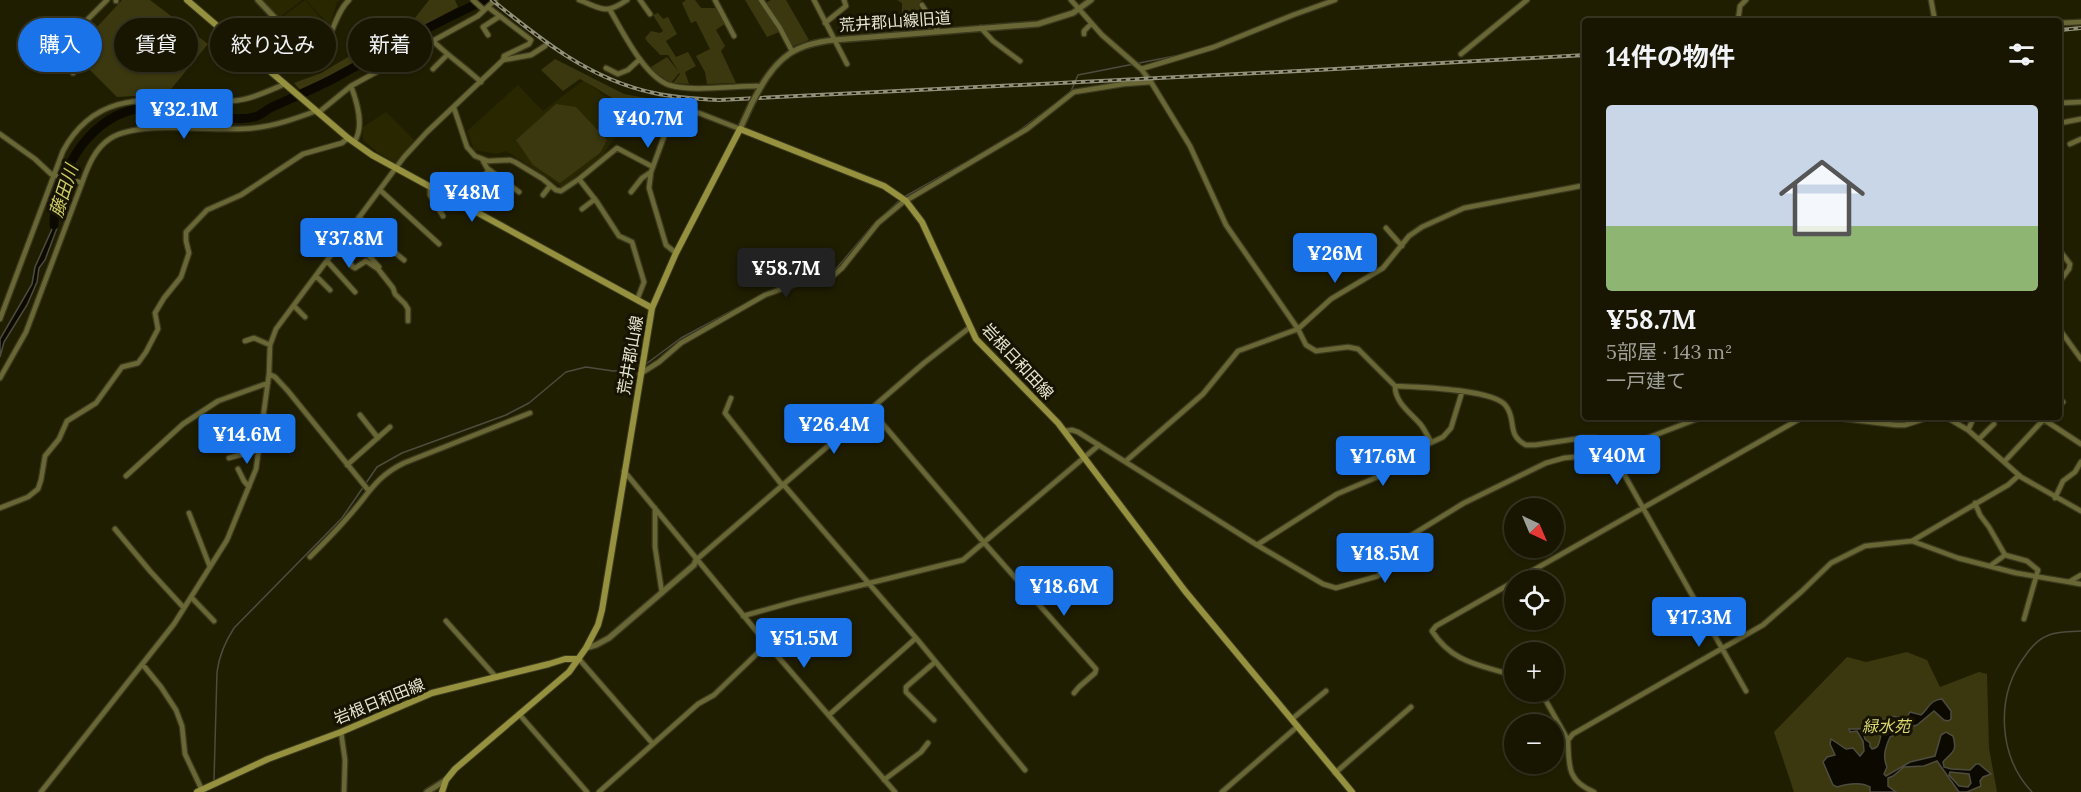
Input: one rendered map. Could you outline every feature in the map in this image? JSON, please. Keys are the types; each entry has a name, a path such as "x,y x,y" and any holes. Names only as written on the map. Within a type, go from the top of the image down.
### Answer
{"main road":[{"name":"荒井郡山線","path":"187,0 210,20"},
{"name":"荒井郡山線","path":"271,72 351,140 396,168 652,308 598,625 579,659 564,677 456,769 446,780 441,792"},
{"name":"岩根日和田線","path":"740,129 884,186 906,201 922,222 976,339 1064,431 1185,591 1352,792"},
{"path":"652,308 675,253 740,129"},
{"name":"岩根日和田線","path":"200,791 268,759 341,732 432,693 565,659 579,659"}],"street":[{"path":"73,73 73,68 59,52 59,48 107,0"},
{"path":"258,0 275,18"},
{"path":"336,21 340,10 349,0"},
{"path":"41,792 184,608 231,530 256,469 268,383 270,345 276,329 420,139 504,60 504,57 531,42 500,16 473,0"},
{"path":"480,82 432,40 478,16 495,0"},
{"path":"579,0 610,10 627,0"},
{"path":"640,0 650,14"},
{"path":"715,0 734,36"},
{"path":"761,0 792,51"},
{"path":"814,0 847,64"},
{"path":"825,23 846,6 843,0"},
{"path":"1071,0 1108,42 1141,69 1151,82 1190,146 1226,225 1298,329 1306,345 1316,351 1348,347 1358,349 1395,386 1494,396 1502,401 1510,413 1515,435 1527,445 1594,438 1610,446 1746,691"},
{"name":"荒井郡山線旧道","path":"740,129 752,103 778,62 792,51 809,43 1038,24 1079,9 1091,0"},
{"path":"1141,69 1204,51 1335,0"},
{"path":"1461,54 1527,0"},
{"path":"1738,18 1740,6 1746,0"},
{"path":"1931,0 1934,18"},
{"path":"922,5 938,32"},
{"path":"610,10 640,59 668,85 757,86 760,89"},
{"path":"488,34 483,27 500,16"},
{"path":"916,21 934,24"},
{"path":"2062,23 2081,22"},
{"path":"1084,34 1091,24"},
{"path":"981,28 993,41 1020,61"},
{"path":"504,60 531,55 545,46"},
{"path":"433,69 447,55"},
{"path":"606,68 618,74 628,70 640,59"},
{"path":"0,378 26,332 79,183 101,146 112,137 147,129 254,128 316,110 376,72"},
{"path":"640,374 659,362 681,343 765,296 798,283 833,276 878,223 906,201 1027,129 1074,92 1151,82"},
{"path":"0,319 70,138 95,114 119,103 144,99 233,101 287,85"},
{"path":"0,508 28,497 38,489 45,456 59,439 67,421 91,408 106,393 121,368 128,364 138,363 146,352 158,329 155,313 178,282 188,258 186,241 188,229 207,210 241,195 303,154 358,136 355,97 351,86"},
{"path":"2062,103 2081,102"},
{"path":"454,108 470,152 488,161 510,160 554,190 561,191 617,148 652,170"},
{"path":"675,253 664,241 649,188 652,170 666,131 680,115 691,112 740,129"},
{"path":"2062,123 2081,119"},
{"path":"0,136 55,175 79,183"},
{"path":"2070,144 2081,139"},
{"path":"482,159 489,170 519,192"},
{"path":"482,178 489,170"},
{"path":"631,192 652,170"},
{"path":"579,179 619,236 632,242 645,282 637,300"},
{"path":"1126,461 1203,394 1238,351 1298,329 1337,295 1383,268 1412,234 1422,227 1464,208 1582,185"},
{"path":"501,199 510,186"},
{"path":"543,195 550,186"},
{"path":"430,187 430,195 443,216"},
{"path":"380,190 439,244"},
{"path":"582,209 595,199"},
{"path":"359,217 404,260"},
{"path":"1386,228 1402,246"},
{"path":"348,232 381,269"},
{"path":"337,246 353,267 366,261 378,269 408,309 408,321"},
{"path":"2062,254 2070,264 2062,278"},
{"path":"327,261 355,292"},
{"path":"316,276 330,290"},
{"path":"294,306 305,317"},
{"path":"586,648 609,638 870,408 969,328"},
{"path":"2062,333 2081,359"},
{"path":"245,341 254,338 270,345"},
{"path":"269,374 277,379 369,491"},
{"path":"126,476 183,424 218,401 268,383"},
{"path":"1395,386 1395,392 1403,407 1424,429 1431,442"},
{"path":"1257,544 1337,494 1396,469 1426,445 1443,437 1449,430 1462,392"},
{"path":"731,398 725,413 783,485 916,638 1025,771"},
{"path":"870,408 1096,669 1095,673 1074,693"},
{"path":"310,558 387,471 530,413"},
{"path":"360,415 378,438"},
{"path":"1064,431 1075,430 1257,544 1328,586 1341,588 1378,576 1407,538 1464,502 1556,459 1613,452 1694,420"},
{"path":"1534,570 1798,420"},
{"path":"1854,420 1896,425 1921,420"},
{"path":"1951,420 1979,439 2018,476 2081,511"},
{"path":"1968,430 1973,420"},
{"path":"2004,462 2041,420"},
{"path":"2046,420 2081,444"},
{"path":"1979,439 1994,424"},
{"path":"348,465 390,427"},
{"path":"743,616 960,561 985,543 1099,445"},
{"path":"229,458 258,450"},
{"path":"2055,498 2063,481 2075,472 2081,462"},
{"path":"238,469 249,487"},
{"path":"624,471 767,645 895,792"},
{"path":"1912,541 2008,485 2018,476"},
{"path":"1975,503 2005,555 2033,564 2038,570 2024,619"},
{"path":"655,508 655,548 662,592"},
{"path":"189,513 210,567"},
{"path":"115,528 184,608"},
{"path":"1568,740 1583,727 1769,621 1835,560 1865,546 1912,541 1958,558 2016,573 2080,584"},
{"path":"1990,566 2005,555"},
{"path":"2069,582 2081,575"},
{"path":"1504,587 1436,626 1432,631 1447,648 1471,664 1504,673"},
{"path":"191,597 214,621"},
{"path":"446,621 496,677"},
{"path":"829,715 916,638"},
{"path":"599,792 698,704 714,695 767,645"},
{"path":"579,659 653,744"},
{"path":"934,720 906,692 906,687 935,662"},
{"path":"142,664 176,710 182,726 185,754 200,791"},
{"path":"1292,719 1326,691"},
{"path":"1547,702 1568,740 1570,767 1574,778 1582,787 1594,792"},
{"path":"1335,773 1411,707"},
{"path":"519,714 587,792"},
{"path":"1222,792 1298,726"},
{"path":"341,732 345,760 344,792"},
{"path":"884,780 921,752 928,743"},
{"path":"427,792 446,780"}],"shaded area":[{"path":"263,0 302,0 280,17"},
{"path":"305,0 321,18 281,18"},
{"path":"306,0 341,0 337,2 332,18 323,18"},
{"path":"584,80 637,121 612,141 603,155 562,187 506,151 498,154 474,150 467,131 518,85 543,111"},
{"path":"386,112 414,140 396,164 363,140 363,127"},
{"path":"54,213 57,228 45,260 39,268 37,282 27,305 4,342 0,357 0,339 32,284 35,267 52,229 51,217"},
{"path":"1942,699 1951,711 1951,719 1944,720 1934,711 1917,725 1896,731 1895,735 1890,737 1886,748 1887,767 1884,774 1886,776 1910,762 1935,756 1941,735 1946,732 1953,736 1955,746 1953,752 1943,762 1944,767 1970,770 1979,764 1991,774 1983,777 1980,781 1981,786 1967,792 1959,792 1937,761 1924,766 1904,767 1888,778 1888,786 1896,792 1870,792 1870,787 1858,784 1837,787 1833,785 1823,762 1827,757 1835,755 1830,744 1831,739 1846,749 1853,748 1860,756 1864,751 1863,741 1857,731 1850,732 1849,729 1862,729 1865,739 1870,743 1872,749 1875,748 1879,744 1881,735 1894,728 1893,725 1888,725 1883,721 1886,718 1891,716 1906,719 1910,712 1921,715 1932,702","holes":["1950,772 1969,774 1971,783 1968,787 1959,786 1949,775"]}],"green space":[{"path":"122,0 150,0 174,18 114,18 114,72 185,72 167,94 117,97 92,72 102,72 102,22"},
{"path":"429,0 455,0 458,7 432,21 432,18 415,18"},
{"path":"686,0 695,0 701,8 716,8 726,23 716,30 725,46 721,51 736,83 707,84 705,72 696,56 710,49 696,21 691,23 682,3"},
{"path":"745,0 761,0 764,4 771,0 786,0 809,40 791,47 779,32 767,37"},
{"path":"897,0 922,0 918,5 933,29 909,31 902,23 902,3"},
{"path":"658,13 663,19 668,17 677,34 666,41 676,57 688,52 696,66 685,72 689,84 673,83 679,73 671,83 654,72 651,67 667,57 679,72 668,55 660,55 645,38 651,31 660,33 663,31 653,15"},
{"path":"198,36 208,44 198,56"},
{"path":"348,57 348,67 333,75 300,90 294,83 323,72 336,72 336,64"},
{"path":"555,59 624,94 646,98 638,111 580,79 563,91 541,70"},
{"path":"556,104 576,107 607,140 600,153 560,183 533,165 516,140"},
{"name":"緑水苑","path":"1907,652 1927,660 1940,687 1979,672 1987,674 1989,748 1997,792 1794,792 1774,732 1847,657 1866,662"}],"waterway":[{"name":"藤田川","path":"54,225 62,183 71,163 82,145 110,119 124,112 155,107 243,119 260,115 485,0"},
{"path":"1064,97 1071,91 1078,75 1185,54"},
{"path":"1016,133 1055,104"},
{"path":"904,197 963,164"},
{"path":"776,289 797,277 828,275 836,269 873,225 900,200"},
{"path":"646,364 681,338 739,307"},
{"path":"214,780 217,672 228,639 234,628 342,518 377,467 402,453 506,415 529,403 566,372 586,367 613,371 636,370"},
{"path":"2032,792 2012,761 2007,744 2005,707 2009,689 2015,672 2032,646 2038,641 2060,632 2081,631"}],"railway":[{"path":"492,0 548,44 609,79 662,95 711,100 1582,55"},
{"path":"2062,30 2081,28"}]}
